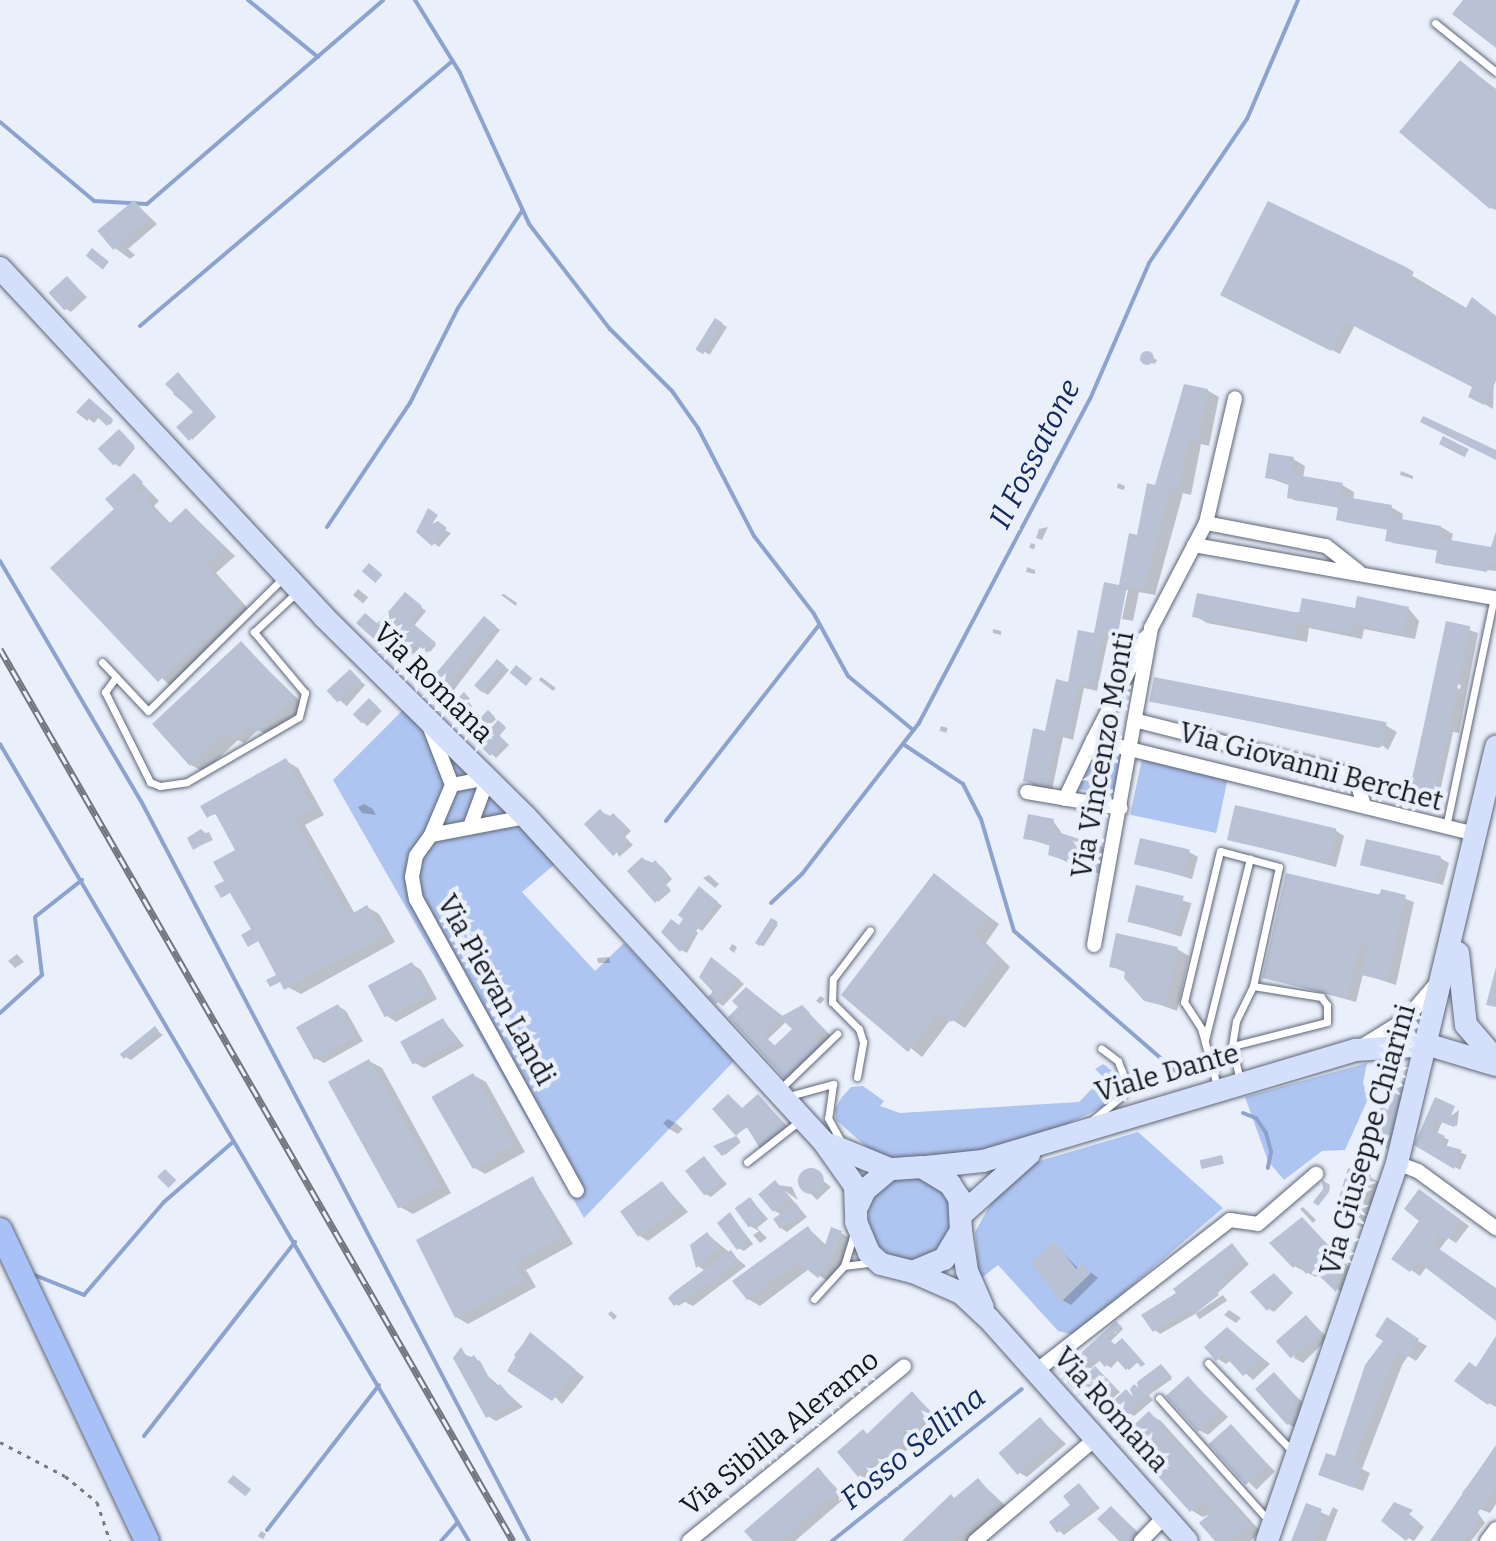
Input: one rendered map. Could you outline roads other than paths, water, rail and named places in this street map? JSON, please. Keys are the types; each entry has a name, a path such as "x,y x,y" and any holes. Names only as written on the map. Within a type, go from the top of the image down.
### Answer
{"main road":[{"name":"Via Romana","path":"0,268 292,582 427,721 526,817 823,1141"},
{"name":"Via Giuseppe Chiarini","path":"1270,1533 1299,1458 1397,1163 1420,1083 1447,967 1448,937 1493,776 1496,747"},
{"path":"1448,937 1466,1025 1496,1062"},
{"name":"Viale Dante","path":"922,1167 983,1161 1085,1127 1356,1050 1429,1045 1496,1062"},
{"path":"823,1141 861,1161 890,1169 922,1167 950,1184 962,1223 967,1271 989,1319"},
{"path":"823,1141 845,1168 869,1253 881,1264 913,1272 961,1293 989,1319"},
{"path":"913,1272 944,1259 962,1223 1043,1143"},
{"path":"857,1214 865,1190 890,1169"},
{"path":"0,1230 147,1541"},
{"name":"Via Romana","path":"989,1319 1187,1541"}],"street":[{"name":"Via Vincenzo Monti","path":"1094,945 1138,721 1151,628 1206,523 1235,398"},
{"path":"1206,523 1326,546 1359,572"},
{"path":"1194,545 1495,598"},
{"path":"1065,799 1151,628"},
{"path":"427,721 452,785 488,778"},
{"path":"1138,721 1355,776 1363,803"},
{"name":"Via Giovanni Berchet","path":"1093,740 1363,803 1372,811 1477,834"},
{"path":"471,824 488,778"},
{"name":"Via Pievan Landi","path":"452,785 431,835 416,856 412,877 416,899 577,1191"},
{"path":"1027,792 1121,808"},
{"path":"431,835 471,824 526,817"},
{"path":"1356,1050 1406,1019 1447,967"},
{"path":"1386,1047 1408,1059 1420,1083"},
{"path":"1397,1163 1418,1171 1496,1228"},
{"path":"1036,1371 1230,1220 1258,1224 1316,1174"},
{"name":"Via Sibilla Aleramo","path":"689,1541 904,1366"},
{"path":"975,1541 1097,1437"},
{"path":"1141,1541 1165,1516"},
{"path":"1487,1541 1496,1529"}],"lane":[{"path":"1435,23 1496,72"},
{"path":"102,662 148,711 243,620 292,582"},
{"path":"254,632 292,582"},
{"path":"1446,829 1495,598"},
{"path":"116,677 105,692 150,782 160,786 187,782 299,717 305,693 243,620"},
{"path":"1220,851 1279,867 1253,986 1236,1021 1230,1087 1204,1042 1201,1028 1184,1002 1220,851"},
{"path":"1204,1042 1250,858"},
{"path":"857,1077 863,1042 859,1029 832,1002 833,979 870,930"},
{"path":"1232,1046 1327,1022 1321,997 1253,986"},
{"path":"779,1094 837,1034"},
{"path":"1085,1127 1122,1096 1124,1077 1118,1061 1101,1048"},
{"path":"779,1094 833,1084 828,1118 861,1161"},
{"path":"747,1162 802,1118"},
{"path":"814,1299 844,1266 857,1214"},
{"path":"844,1266 881,1264"},
{"path":"1208,1363 1299,1458"},
{"path":"1159,1398 1270,1533"}],"waterway":[{"path":"248,0 318,57"},
{"path":"0,122 94,201 147,204 383,0"},
{"path":"415,0 460,73 529,224 610,329 672,391 698,428 754,536 814,614 848,676 913,730"},
{"name":"Il Fossatone","path":"771,903 802,874 919,723 1090,399 1149,263 1247,119 1298,0"},
{"path":"140,326 453,61"},
{"path":"327,527 410,403 458,308 522,211"},
{"path":"0,561 141,801 529,1541"},
{"path":"666,821 819,625"},
{"path":"0,744 469,1541"},
{"name":"Fosso Sellina","path":"903,744 963,784 981,819 1014,931 1177,1072"},
{"path":"0,1013 42,975 35,917 82,880"},
{"name":"Fosso Sellina","path":"1243,1113 1256,1118 1266,1133 1271,1152 1268,1168"},
{"path":"32,1274 84,1295 164,1202 233,1142"},
{"path":"144,1436 295,1242"},
{"path":"267,1530 379,1385"},
{"name":"Fosso Sellina","path":"832,1541 1022,1389"},
{"path":"441,1541 458,1522"}],"railway":[{"path":"0,649 513,1541"}]}
